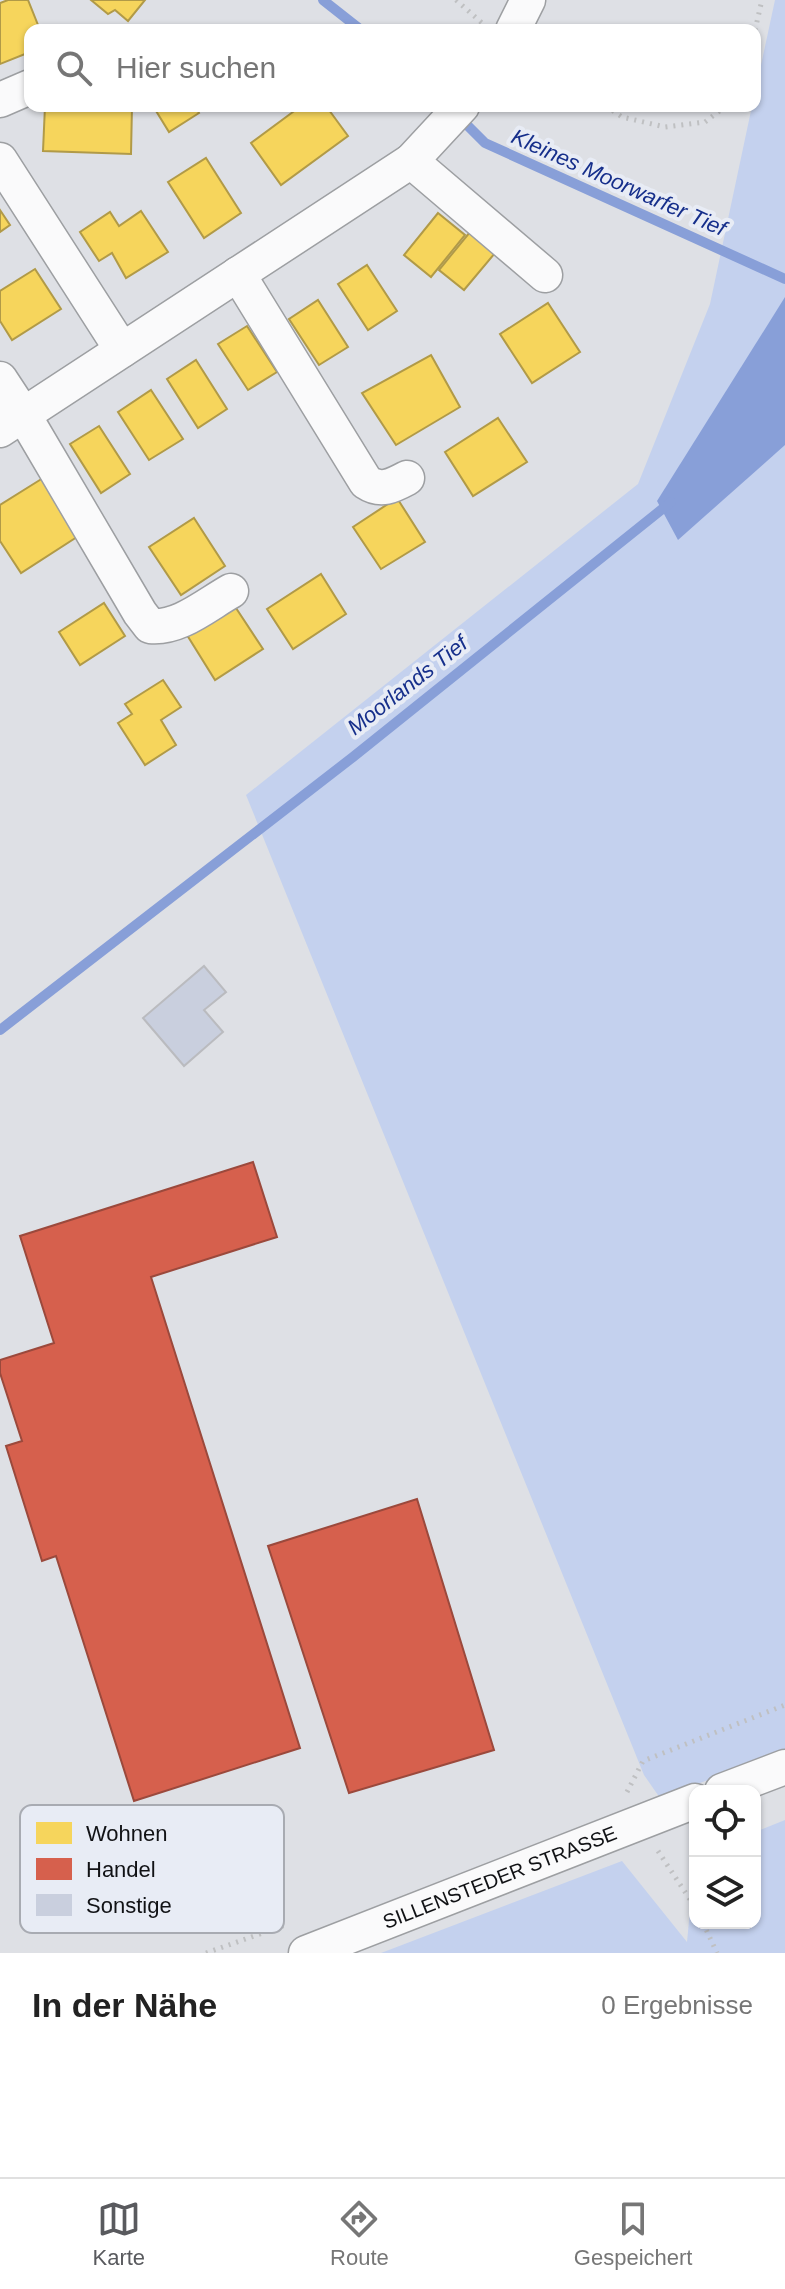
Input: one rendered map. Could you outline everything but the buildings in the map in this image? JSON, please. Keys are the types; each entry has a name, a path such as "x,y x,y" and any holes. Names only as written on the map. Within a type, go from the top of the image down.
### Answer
{"street":[{"path":"516,24 528,0"},
{"path":"0,100 24,90"},
{"path":"12,422 411,161 451,118"},
{"path":"0,160 122,350"},
{"path":"411,161 545,275"},
{"path":"238,274 366,482 375,488 386,488 407,478"},
{"path":"0,379 12,422 150,626 161,627 178,622 231,591"},
{"path":"738,1785 785,1767"},
{"name":"SILLENSTEDER STRASSE","path":"300,1938 632,1810 689,1802"}],"path":[{"path":"456,0 486,24"},
{"path":"756,24 762,0"},
{"path":"615,112 622,117 665,127 705,122 718,112"},
{"path":"689,1898 632,1810 643,1761 785,1705"},
{"path":"706,1929 717,1953"},
{"path":"206,1953 300,1938"}],"shaded area":[{"path":"775,0 785,0 785,1751 660,1798 644,1775 246,795 638,484 710,304 751,112 761,112 761,65"},
{"path":"785,1820 785,1953 381,1953 622,1861 687,1942 689,1921 689,1929 761,1929 761,1830"}],"water":[{"path":"785,297 785,445 678,540 657,501"}],"waterway":[{"name":"Kleines Moorwarfer Tief","path":"323,0 353,24"},
{"name":"Kleines Moorwarfer Tief","path":"458,116 485,143 785,279"},
{"name":"Moorlands Tief","path":"0,1030 353,757 671,502"}]}
